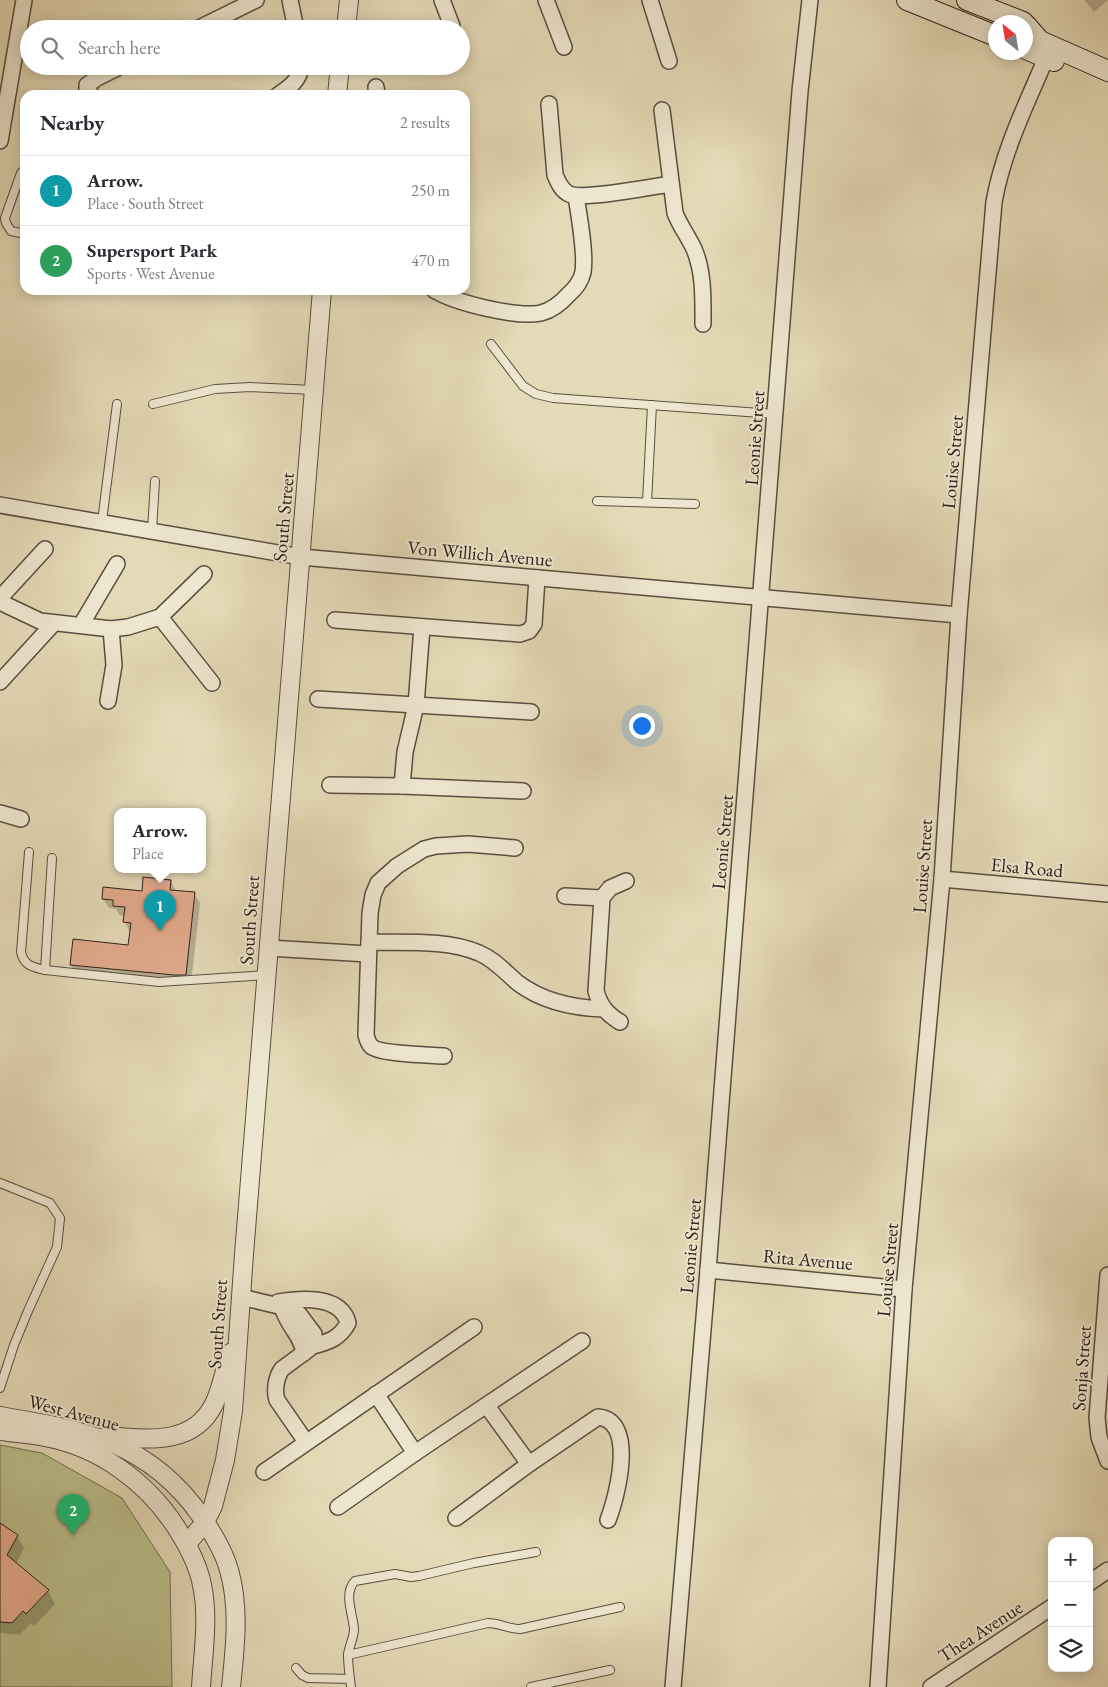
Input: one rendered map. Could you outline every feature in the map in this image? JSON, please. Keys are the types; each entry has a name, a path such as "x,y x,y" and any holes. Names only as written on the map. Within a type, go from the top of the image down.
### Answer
{"main road":[{"path":"907,0 988,33"},
{"path":"967,0 1003,15"},
{"path":"1033,27 1108,57"},
{"path":"1033,33 1040,41 1108,71"},
{"path":"1033,52 1108,85"}],"street":[{"path":"20,20 24,0"},
{"path":"215,20 256,0"},
{"path":"290,0 294,20"},
{"path":"338,0 338,20"},
{"path":"347,20 349,0"},
{"path":"442,0 450,20"},
{"path":"546,0 564,47"},
{"path":"650,0 669,61"},
{"name":"Leonie Street","path":"673,1687 762,598 800,91 810,0"},
{"path":"0,141 20,22"},
{"name":"Louise Street","path":"878,1687 904,1289 942,879 959,615 994,202 998,181 1010,144 1046,58"},
{"path":"87,90 87,85 103,75"},
{"path":"284,90 298,79 300,75"},
{"path":"338,90 339,75"},
{"path":"549,104 556,175 558,183 564,191 576,196 671,184"},
{"path":"662,110 675,213 679,224 694,249 699,266 704,324"},
{"path":"445,295 479,307 502,311 539,313 550,310 559,304 575,288 583,272 576,196"},
{"name":"South Street","path":"187,1544 205,1522 213,1506 225,1460 233,1411 266,975 322,295"},
{"name":"Von Willich Avenue","path":"0,505 102,521 301,557 959,615"},
{"path":"0,598 45,548"},
{"path":"81,625 117,564"},
{"path":"0,602 40,621 110,629 128,627 160,617 204,574"},
{"path":"335,620 525,633 534,624 536,578"},
{"path":"160,617 212,683"},
{"path":"0,682 54,623"},
{"path":"402,786 405,752 416,705 422,627"},
{"path":"108,702 114,665 110,629"},
{"path":"318,699 531,712"},
{"path":"330,786 402,786 523,791"},
{"path":"0,813 21,818"},
{"path":"444,1056 385,1052 371,1046 366,1035 370,913 373,895 378,883 405,860 424,849 436,846 484,844 515,848"},
{"name":"Elsa Road","path":"942,879 1108,894"},
{"path":"620,1022 604,1009 596,991 602,898 610,888 626,881"},
{"path":"565,896 602,898"},
{"path":"269,948 369,948 432,944 464,948 488,958 519,983 540,996 579,1008 604,1009"},
{"name":"Rita Avenue","path":"708,1270 904,1289"},
{"name":"Sonja Street","path":"1108,1276 1097,1418 1099,1437 1108,1462"},
{"path":"241,1297 276,1305 298,1300 323,1301 341,1309 346,1315 348,1323 343,1332 330,1342 309,1350 279,1373 276,1396 306,1442"},
{"path":"276,1305 309,1350"},
{"path":"92,1435 153,1440 168,1438 182,1434 206,1417 214,1404 239,1322"},
{"path":"264,1472 474,1327"},
{"path":"338,1507 582,1341"},
{"path":"376,1394 415,1454"},
{"path":"487,1406 529,1464"},
{"name":"West Avenue","path":"0,1416 92,1435 128,1450 156,1467 187,1498 205,1522 226,1558 233,1590 236,1630 231,1687"},
{"path":"456,1518 529,1464 598,1418 606,1418 616,1428 622,1463 615,1503 608,1520"},
{"name":"West Avenue","path":"0,1431 46,1437 82,1448 108,1461 139,1483 158,1502 187,1544 198,1571 204,1598 205,1617 200,1687"},
{"path":"1090,1582 1108,1570"},
{"name":"Thea Avenue","path":"931,1687 1048,1610"}],"lane":[{"path":"20,177 5,218 11,231 20,233"},
{"path":"492,344 523,386 536,394 553,398 776,414"},
{"path":"153,404 215,389 250,387 314,390"},
{"path":"102,521 117,404"},
{"path":"647,502 652,405"},
{"path":"152,530 155,481"},
{"path":"597,501 694,504"},
{"path":"29,852 21,952 24,962 30,966 45,970 159,982 266,975"},
{"path":"45,970 52,858"},
{"path":"0,1184 50,1203 60,1218 57,1247 24,1319 0,1388"},
{"path":"296,1668 302,1675 308,1678 351,1683 348,1655 354,1628 349,1593 351,1584 356,1580 395,1574 411,1577 419,1576 474,1563 536,1552"},
{"path":"348,1655 488,1623 520,1629 620,1607"},
{"path":"531,1687 610,1670"}],"green space":[{"path":"0,1445 42,1453 122,1498 170,1572 172,1687 0,1687"}],"building":[{"path":"143,877 171,880 170,890 195,892 186,975 70,965 73,939 128,945 131,923 123,922 125,907 113,906 113,900 102,899 103,887 142,891"},
{"path":"0,1523 18,1535 7,1555 49,1590 26,1614 23,1611 12,1623 0,1622"}],"place":[{"name":"Arrow.","path":"160,931"},
{"name":"Supersport Park","path":"73,1535"}]}
